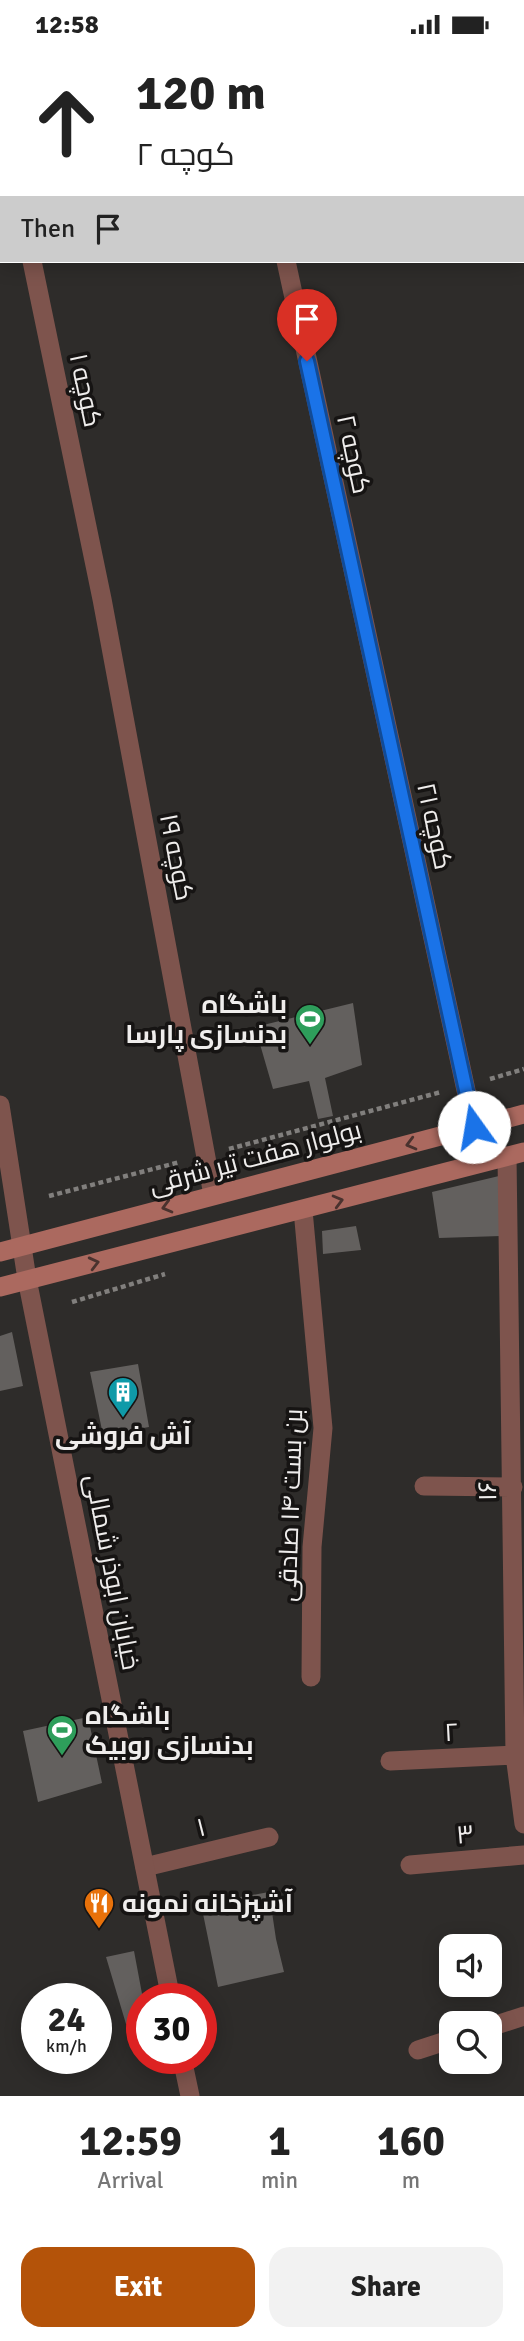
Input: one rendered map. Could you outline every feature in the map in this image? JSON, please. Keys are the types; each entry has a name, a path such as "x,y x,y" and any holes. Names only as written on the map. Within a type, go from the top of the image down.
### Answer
{"main road":[{"name":"بولوار هفت تیر شرقی","path":"0,1252 524,1114"},
{"path":"0,1287 515,1154"}],"street":[{"name":"کوچه ۱","path":"32,263 88,530"},
{"name":"کوچه ۲","path":"286,263 345,535"},
{"name":"کوچه ۱۹","path":"88,530 213,1195"},
{"name":"کوچه ۲۱","path":"345,535 474,1127"},
{"name":"خیابان ابوذر شمالی","path":"0,1105 27,1279 168,1983"},
{"name":"۱۶","path":"515,1154 515,1755 524,1824"},
{"name":"بن بست ۱۴ صادقی","path":"303,1210 323,1428 312,1547 311,1677"},
{"path":"424,1486 513,1487"},
{"name":"۲","path":"390,1761 515,1755"},
{"name":"۱","path":"145,1867 269,1837"},
{"name":"۳","path":"410,1865 524,1855"},
{"path":"502,2023 524,2016"},
{"path":"418,2050 439,2043"},
{"path":"185,2074 190,2096"}],"path":[{"path":"49,1196 524,1069"}],"building":[{"name":"باشگاه بدنسازی پارسا","path":"353,1003 362,1065 325,1078 333,1116 318,1119 309,1081 273,1089 255,1027"},
{"path":"499,1176 501,1236 439,1238 432,1192"},
{"path":"356,1226 361,1250 323,1254 322,1231"},
{"path":"12,1332 23,1386 0,1391 0,1336"},
{"path":"138,1364 149,1427 103,1435 90,1372"},
{"name":"باشگاه بدنسازی روبیک","path":"88,1717 102,1783 38,1802 23,1731"},
{"path":"269,1892 284,1972 218,1987 201,1904"},
{"path":"134,1951 140,1983 126,1983 126,2024 106,1957"}],"place":[{"name":"باشگاه بدنسازی پارسا","path":"310,1046"},
{"name":"آش فروشی","path":"123,1419"},
{"name":"باشگاه بدنسازی روبیک","path":"62,1757"},
{"name":"آشپزخانه نمونه","path":"99,1930"}],"route":[{"path":"307,361 474,1127"}]}
